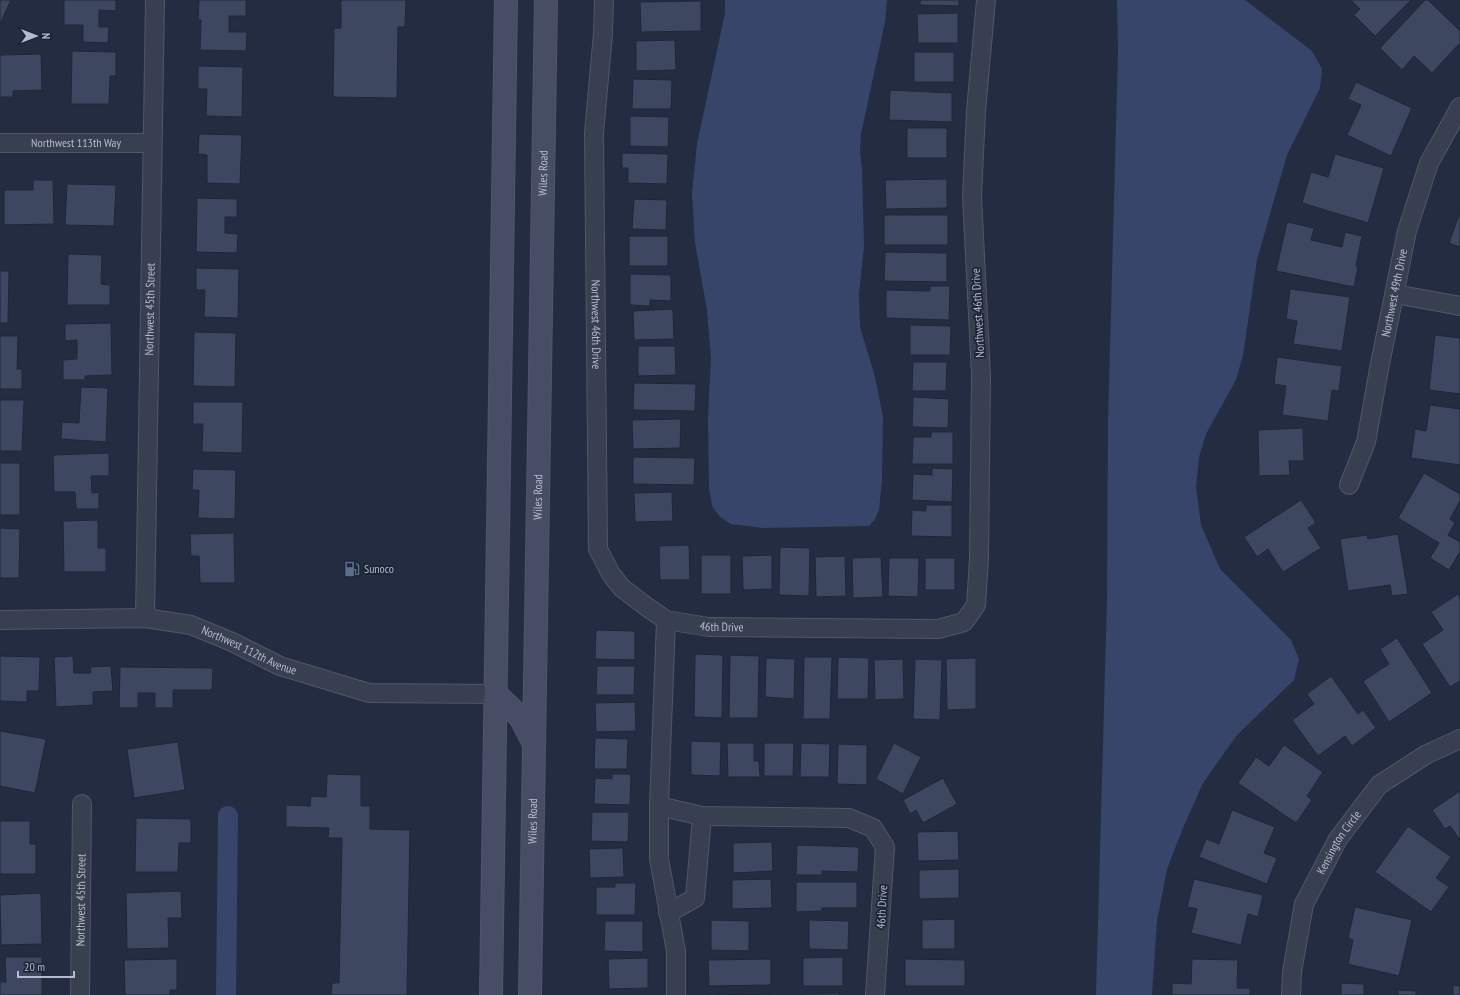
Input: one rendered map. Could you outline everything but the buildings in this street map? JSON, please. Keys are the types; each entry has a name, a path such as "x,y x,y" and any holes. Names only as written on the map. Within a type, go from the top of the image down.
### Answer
{"main road":[{"path":"491,995 506,0"},
{"name":"Wiles Road","path":"530,995 546,0"},
{"path":"496,694 520,717 534,743"}],"street":[{"name":"Northwest 45th Street","path":"145,618 155,0"},
{"name":"Northwest 46th Drive","path":"604,0 603,34 594,133 598,549 610,574 622,588 646,608 666,620"},
{"name":"Northwest 46th Drive","path":"964,622 976,605 979,559 981,375 972,196 976,111 986,0"},
{"name":"Northwest 49th Drive","path":"1349,485 1366,442 1378,369 1395,294 1407,231 1429,163 1460,108"},
{"name":"Northwest 113th Way","path":"0,143 152,143"},
{"path":"1395,294 1460,306"},
{"name":"Northwest 112th Avenue","path":"0,620 145,618 191,625 232,642 280,666 369,693 496,694"},
{"name":"46th Drive","path":"666,620 709,627 938,630 964,622"},
{"path":"666,620 659,806 659,859 676,951 676,995"},
{"name":"Kensington Circle","path":"1292,995 1292,972 1304,904 1338,839 1378,785 1427,754 1460,739"},
{"name":"Northwest 45th Street","path":"80,995 82,804"},
{"name":"46th Drive","path":"659,806 702,816 849,818 873,828 885,847 875,995"},
{"path":"668,913 695,898 702,816"}],"water":[{"path":"725,0 887,0 885,22 861,134 860,153 862,169 864,247 859,294 860,327 875,377 883,417 882,480 879,510 875,519 869,526 763,528 731,524 720,517 712,506 709,487 708,417 711,358 707,310 695,243 692,193 697,144 725,13"},
{"path":"1117,0 1245,0 1312,51 1322,69 1320,88 1287,155 1257,260 1243,355 1236,380 1206,434 1199,457 1196,487 1201,525 1220,569 1291,640 1299,659 1294,680 1237,735 1203,783 1183,828 1167,869 1157,921 1152,995 1096,995 1107,599 1108,422 1118,52"}],"waterway":[{"path":"226,995 228,816"}],"place":[{"name":"Sunoco","path":"352,569"}]}
